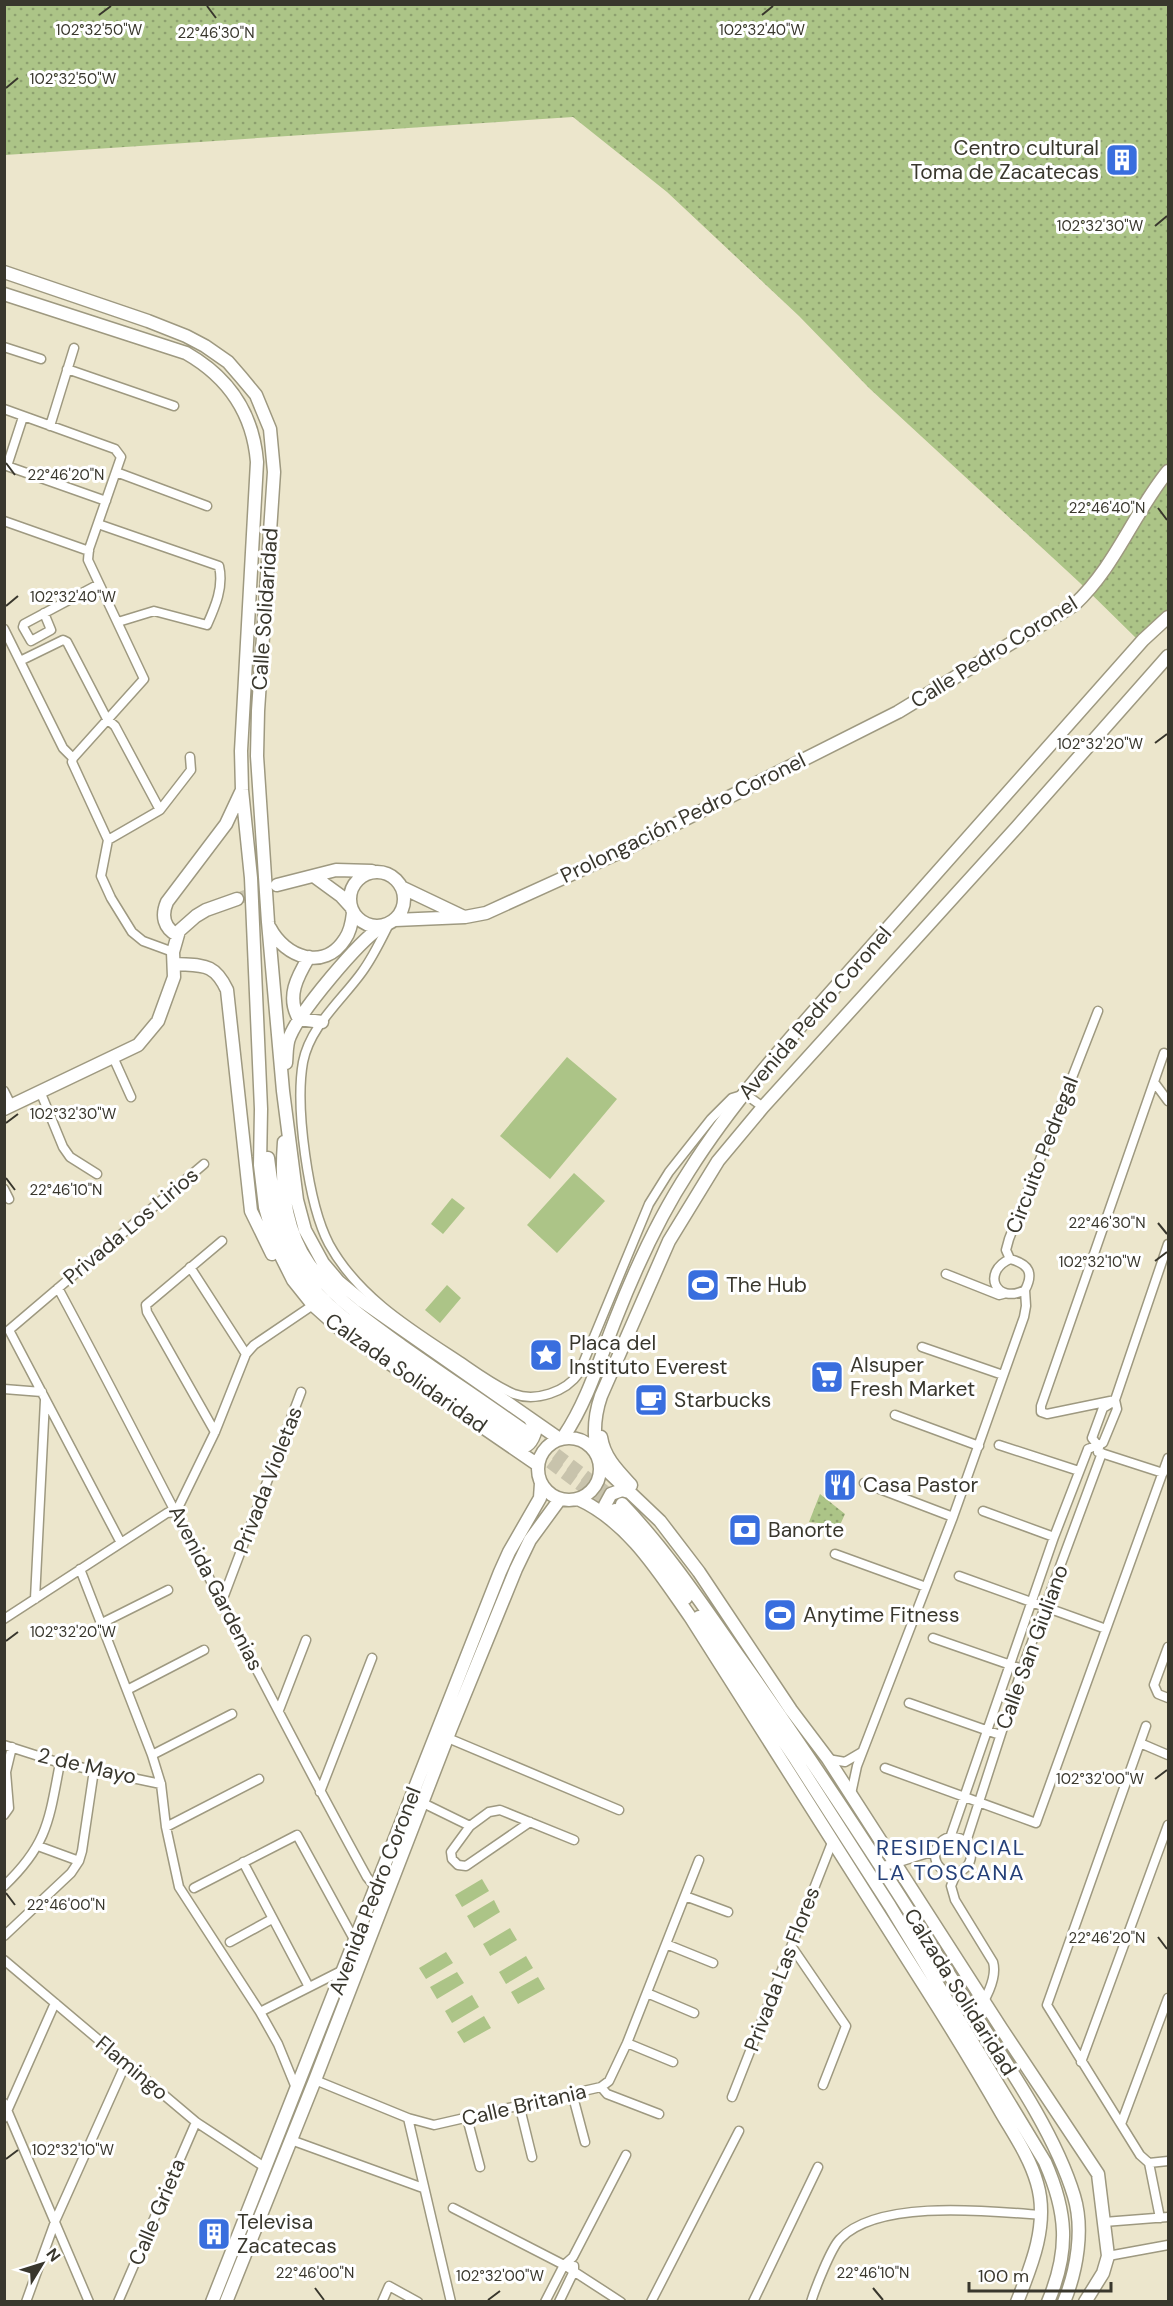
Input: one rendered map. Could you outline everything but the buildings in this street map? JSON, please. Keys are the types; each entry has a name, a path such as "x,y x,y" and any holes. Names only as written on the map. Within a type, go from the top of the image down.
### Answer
{"main road":[{"name":"Calle Solidaridad","path":"4,272 148,321 205,346 228,362 241,377 256,395 267,420 273,445 274,472 257,756 268,922 285,1110"},
{"name":"Calle Solidaridad","path":"4,294 186,353 201,362 225,383 247,417 254,434 257,462 241,751 242,790 251,878 261,1109"},
{"name":"Calle Pedro Coronel","path":"898,712 1074,605 1108,568 1156,486 1168,471"},
{"name":"Avenida Pedro Coronel","path":"561,1437 579,1414 616,1316 648,1243 689,1170 745,1094 831,992 1143,640 1168,617"},
{"name":"Avenida Pedro Coronel","path":"598,1459 594,1436 597,1407 669,1241 718,1161 763,1107 1017,827 1166,658"},
{"name":"Prolongación Pedro Coronel","path":"389,924 486,913 616,854 898,712"},
{"path":"177,935 164,922 164,908 226,824 242,790"},
{"path":"277,885 336,870 376,872 391,875 401,886 465,917"},
{"path":"268,922 275,936 285,947 300,956 326,955 338,948 346,939 351,926 350,894 356,881 362,876 376,872"},
{"path":"315,877 341,896 365,924 389,924"},
{"path":"283,1091 288,1040 299,1019 355,950 400,914 405,901 401,886"},
{"path":"8,1107 138,1045 158,1021 174,977 177,935 196,916 237,899"},
{"path":"299,1019 293,1006 294,986 309,957"},
{"path":"174,958 190,965 206,966 220,976 227,990 251,1211 269,1249 282,1269 294,1280"},
{"path":"299,1019 322,1022"},
{"name":"Calzada Solidaridad","path":"261,1109 260,1165 265,1207 276,1246 294,1280 313,1305 341,1330 538,1465"},
{"name":"Calzada Solidaridad","path":"261,1109 276,1210 288,1248 305,1277 331,1307 345,1318 524,1436 356,1312 327,1286 310,1265 302,1252 289,1219 282,1179 285,1110"},
{"name":"Calzada Solidaridad","path":"285,1110 297,1200 305,1230 323,1263 339,1282 362,1301 561,1437"},
{"path":"646,1292 644,1283 660,1249 658,1242 648,1243"},
{"path":"635,1316 636,1330 602,1409 600,1420 603,1447 615,1468 684,1541 735,1616 740,1631"},
{"path":"507,1444 521,1448 533,1439 536,1429 525,1414"},
{"path":"598,1459 598,1482 586,1495 578,1499 560,1499 549,1493 541,1483 538,1465 542,1453 561,1437 582,1440 671,1534 740,1631 791,1710 828,1759 1007,2038 1098,2174 1108,2256 1103,2273 1085,2301"},
{"name":"Avenida Pedro Coronel","path":"212,2301 291,2140 423,1803 442,1736 500,1572 540,1498 541,1483"},
{"path":"615,1510 605,1505 611,1494 622,1490 629,1492"},
{"name":"Avenida Pedro Coronel","path":"226,2301 266,2168 375,1887 516,1569 530,1540 560,1499"},
{"name":"Calzada Solidaridad","path":"578,1499 596,1507 615,1510 672,1561 793,1732 882,1866 987,2035 1054,2146 1066,2171 1075,2199 1079,2226 1078,2245 1074,2270 1064,2301"},
{"name":"Calzada Solidaridad","path":"615,1510 631,1539 691,1618 963,2046"},
{"name":"Calzada Solidaridad","path":"615,1510 657,1555 796,1760 890,1906 1045,2162 1060,2199 1065,2238 1060,2265 1048,2301"},
{"path":"791,1710 793,1732"},
{"path":"869,1847 876,1834"},
{"path":"840,1853 890,1906"},
{"path":"987,2035 1007,2038"},
{"path":"963,2046 992,2073"},
{"path":"963,2046 1028,2159 1041,2199 1037,2241 1030,2268 1017,2301"}],"street":[{"path":"4,347 40,359"},
{"path":"50,426 74,348"},
{"path":"68,369 174,406"},
{"path":"4,409 115,449 120,457 88,560 144,679 73,758 72,762 108,840 101,876 111,898 132,932 143,941 174,958"},
{"path":"23,417 6,466 106,501"},
{"path":"116,472 207,507"},
{"path":"4,520 89,551"},
{"path":"98,524 219,566 221,574 218,601 207,625 154,611 118,622"},
{"path":"44,614 51,630 34,642 23,627 24,624 99,584"},
{"path":"4,630 63,748 73,758"},
{"path":"20,661 63,640 67,642 107,719 115,726 160,810"},
{"path":"108,840 160,810 191,770 190,757"},
{"path":"389,924 364,970 322,1022 304,1058 300,1107 314,1204 330,1245 352,1278 370,1296 477,1372 515,1394 540,1396 572,1383 579,1373 649,1204 669,1172 711,1119 732,1098 745,1094 763,1107"},
{"name":"Circuito Pedregal","path":"1025,1290 1030,1280 1028,1270 1021,1262 1010,1259 1006,1250 1098,1011"},
{"path":"1115,1400 1047,1414 1041,1412 1044,1395 1164,1053"},
{"path":"113,1057 131,1097"},
{"path":"1154,1082 1168,1101"},
{"path":"4,1091 8,1107"},
{"path":"40,1091 63,1147 70,1157 97,1174"},
{"name":"Privada Los Lirios","path":"44,1396 9,1330 204,1164"},
{"path":"4,1189 9,1199"},
{"path":"215,1432 147,1312 146,1305 222,1241"},
{"path":"1088,1449 1103,1443 1117,1409 1115,1400 1168,1244"},
{"path":"1004,1294 995,1285 994,1274 1000,1264 1010,1259"},
{"path":"190,1267 246,1354"},
{"path":"850,1794 862,1751 953,1517 1024,1317 1025,1290 1015,1295 999,1295 946,1274"},
{"name":"Avenida Gardenias","path":"58,1288 320,1792 367,1877 375,1887"},
{"path":"4,1619 167,1513 176,1512 215,1432 246,1354 254,1345 313,1305"},
{"path":"922,1347 1004,1375"},
{"path":"4,1389 44,1396"},
{"name":"Privada Violetas","path":"222,1601 301,1392"},
{"path":"44,1396 121,1543"},
{"path":"36,1599 44,1396"},
{"path":"1102,1453 1092,1438 1103,1408 1115,1400"},
{"path":"895,1415 979,1446"},
{"path":"999,1445 1079,1471"},
{"path":"1088,1449 1163,1473"},
{"name":"Calle San Giuliano","path":"950,1838 1054,1537 1088,1449"},
{"name":"Calle San Giuliano","path":"966,1842 1022,1669 1102,1453"},
{"path":"885,1768 1036,1823 1168,1458"},
{"path":"864,1483 953,1517"},
{"path":"983,1511 1054,1537"},
{"path":"835,1554 926,1587"},
{"path":"80,1569 152,1755 161,1784 166,1827 179,1887 260,2012 278,2044 296,2088"},
{"path":"959,1576 1106,1629"},
{"path":"102,1623 168,1590"},
{"path":"4,1611 17,1611"},
{"path":"933,1638 1022,1669"},
{"path":"279,1710 306,1640"},
{"path":"1168,1647 1154,1685 1158,1694 1168,1698"},
{"path":"127,1690 204,1650"},
{"path":"320,1792 372,1658"},
{"path":"909,1703 1000,1735"},
{"path":"152,1755 232,1714"},
{"path":"1104,2222 1164,2218 1149,2163 1140,2155 1047,2005 1146,1726"},
{"path":"442,1736 619,1810"},
{"path":"1140,1743 1168,1755"},
{"path":"4,1815 9,1808 6,1772 8,1746"},
{"name":"2 de Mayo","path":"8,1746 60,1763 161,1784"},
{"path":"828,1759 845,1762 862,1751"},
{"name":"2 de Mayo","path":"4,1886 22,1870 38,1846 50,1816 60,1763"},
{"path":"4,1936 71,1873 79,1862 94,1770"},
{"path":"166,1827 259,1779"},
{"path":"423,1803 470,1826"},
{"path":"530,1822 466,1866 458,1865 452,1859 451,1852 470,1826 489,1812 500,1810 530,1822 574,1840"},
{"path":"1082,2062 1168,1825"},
{"path":"194,1888 297,1835 355,1941"},
{"path":"950,1838 958,1838 966,1842 971,1851 971,1861 965,1870 956,1874 940,1868 936,1860 936,1851 941,1842 950,1838"},
{"name":"Privada Las Flores","path":"732,2097 833,1840"},
{"path":"38,1846 79,1862"},
{"path":"882,1866 936,1851"},
{"name":"Calle Britania","path":"315,2080 408,2118 434,2125 601,2087 609,2081 627,2043 699,1860"},
{"path":"243,1862 309,1987"},
{"path":"956,1874 951,1886 954,1900 993,1962 995,1969 984,2002 975,2016"},
{"path":"685,1896 728,1912"},
{"path":"230,1942 272,1919"},
{"path":"666,1944 713,1963"},
{"path":"792,1947 846,2026 823,2085"},
{"name":"Flamingo","path":"4,1960 196,2122 266,2168"},
{"path":"260,2012 343,1971 358,1969"},
{"path":"647,1993 694,2013"},
{"path":"1121,2124 1168,1998"},
{"path":"56,2003 6,2110 56,2219 89,2301"},
{"path":"627,2043 673,2062"},
{"path":"26,2301 56,2219 126,2063"},
{"path":"601,2087 607,2094 659,2114"},
{"path":"572,2093 585,2142"},
{"path":"519,2104 532,2157"},
{"path":"408,2118 451,2301"},
{"path":"467,2118 480,2167"},
{"name":"Calle Grieta","path":"118,2301 196,2122"},
{"path":"651,2301 739,2131"},
{"path":"291,2140 423,2188"},
{"path":"545,2301 564,2265 573,2257 626,2155"},
{"path":"1149,2163 1168,2161 1168,2171"},
{"path":"753,2301 818,2167"},
{"path":"453,2208 564,2265 621,2301"},
{"path":"811,2301 837,2241 850,2230 869,2222 906,2212 955,2210 1041,2215"},
{"path":"1108,2256 1168,2245"},
{"path":"559,2301 574,2271 573,2257"},
{"path":"382,2301 389,2286 418,2301"}],"green space":[{"path":"5,5 1168,5 1168,609 1137,639 1079,582 869,388 799,316 667,192 573,117 5,155"},
{"path":"567,1057 617,1099 550,1179 500,1136"},
{"path":"574,1173 605,1201 557,1253 527,1225"},
{"path":"452,1198 465,1208 443,1234 431,1224"},
{"path":"447,1285 461,1298 440,1323 425,1310"},
{"path":"545,1347 551,1350 554,1356 551,1362 545,1365 539,1362 536,1356 539,1350"},
{"path":"820,1494 845,1514 840,1525 809,1522"},
{"path":"482,1879 489,1891 462,1907 455,1895"},
{"path":"494,1900 500,1912 474,1928 467,1916"},
{"path":"510,1928 517,1940 490,1956 483,1944"},
{"path":"446,1952 453,1963 426,1979 419,1968"},
{"path":"526,1956 533,1968 506,1984 499,1972"},
{"path":"457,1972 464,1983 437,1999 430,1987"},
{"path":"538,1977 545,1989 518,2004 511,1992"},
{"path":"472,1995 479,2007 452,2023 445,2011"},
{"path":"484,2016 491,2028 464,2043 457,2032"}],"tunnel":[{"path":"237,899 275,885"},
{"path":"527,1432 622,1504"},
{"path":"521,1441 614,1510"}],"place":[{"name":"Centro cultural Toma de Zacatecas","path":"1122,160"},
{"name":"The Hub","path":"703,1285"},
{"name":"Placa del Instituto Everest","path":"546,1355"},
{"name":"Alsuper Fresh Market","path":"827,1377"},
{"name":"Starbucks","path":"651,1400"},
{"name":"Casa Pastor","path":"840,1485"},
{"name":"Banorte","path":"745,1530"},
{"name":"Anytime Fitness","path":"780,1615"},
{"name":"Televisa Zacatecas","path":"214,2234"}],"district":[{"name":"RESIDENCIAL LA TOSCANA","path":"951,1860"}]}
